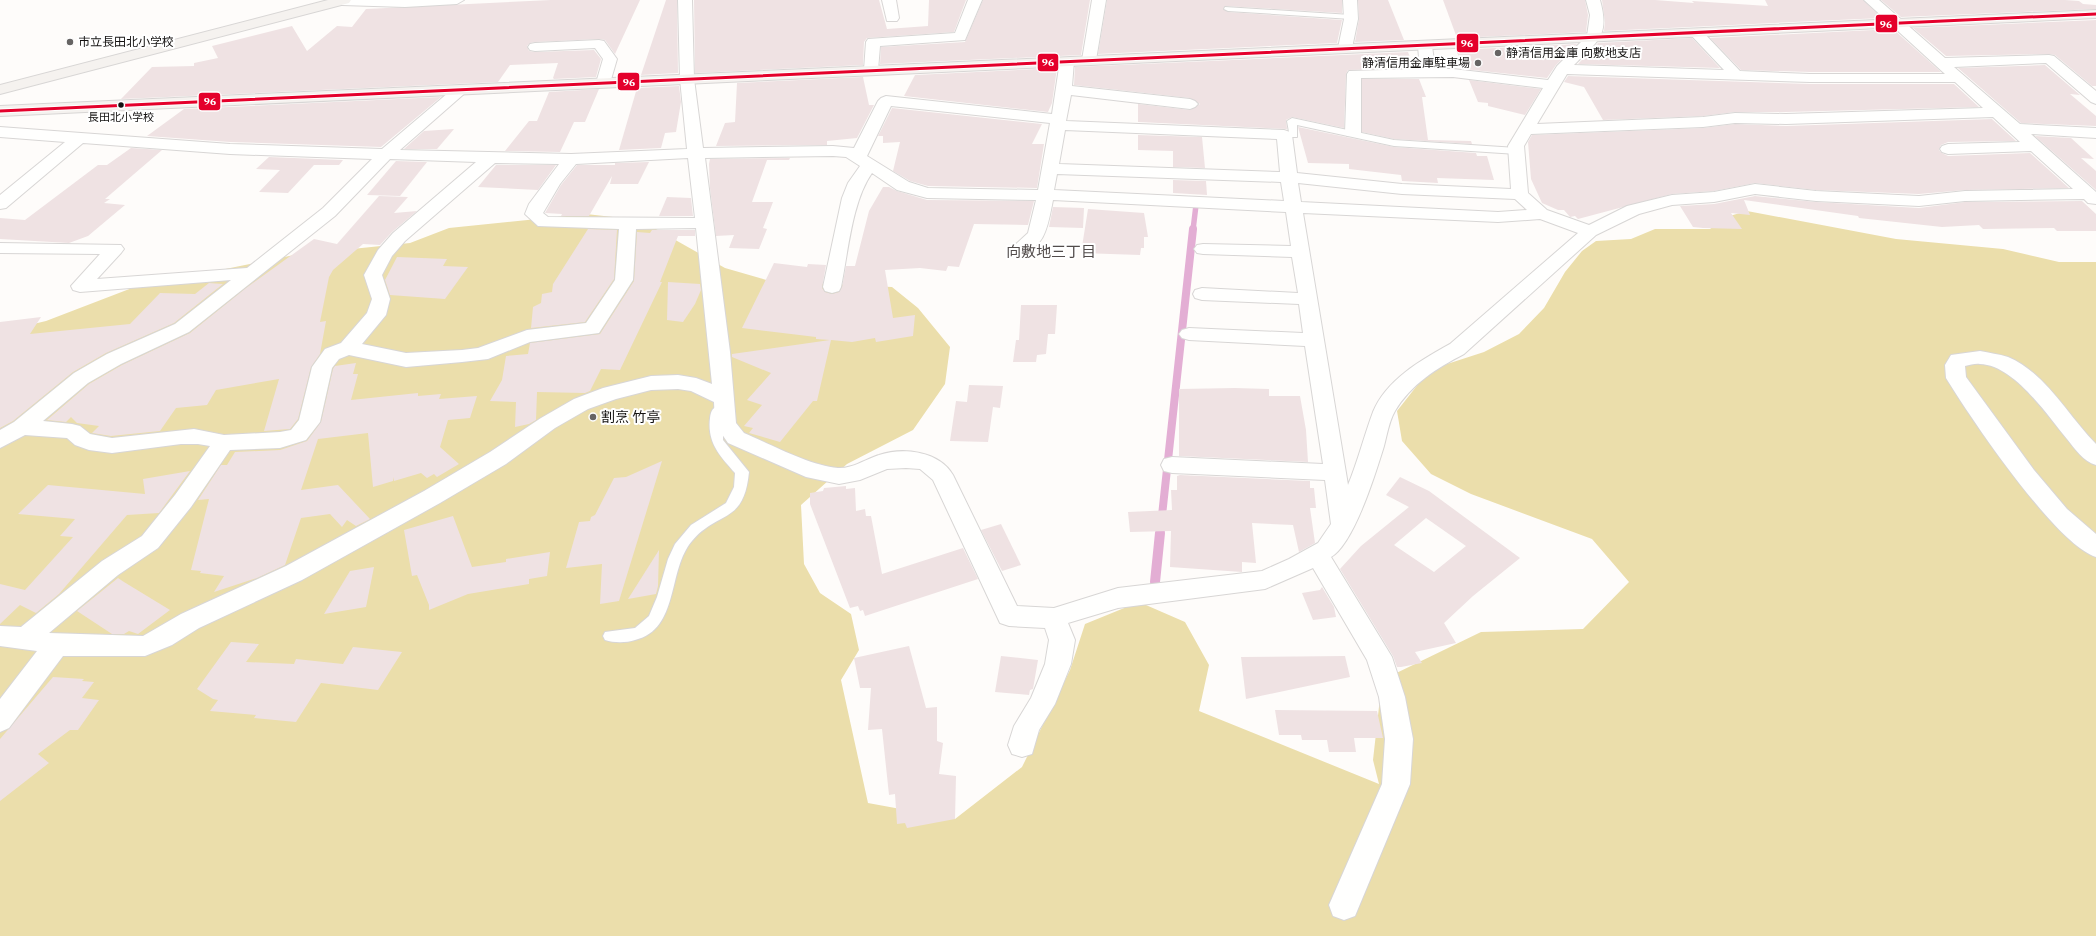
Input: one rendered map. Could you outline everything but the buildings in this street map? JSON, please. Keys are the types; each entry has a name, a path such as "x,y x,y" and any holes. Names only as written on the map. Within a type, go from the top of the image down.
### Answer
{"main road":[{"path":"0,90 343,0"},
{"path":"0,111 1345,48 1696,34 2096,14"}],"street":[{"path":"343,0 405,3 458,0"},
{"path":"685,0 687,79 720,352 726,424 736,438 814,471 839,476 852,474 885,461 906,460 926,462 942,475 1008,616 1054,618 1118,598 1265,580 1298,566 1317,555 1326,549 1339,534 1368,465 1384,411 1404,383 1434,361 1457,349 1590,230 1633,210 1672,200 1714,197 1755,189 1816,196 1912,201 2002,195 2092,198"},
{"path":"889,0 892,18"},
{"path":"871,70 873,42 960,37 975,0"},
{"path":"1089,60 1099,0"},
{"path":"1345,48 1351,17 1350,0"},
{"path":"1541,214 1520,194 1516,146 1554,85 1562,69 1594,37 1597,15 1593,0"},
{"path":"1871,0 2092,198"},
{"path":"1696,34 1737,76"},
{"path":"535,48 599,44 610,59 603,83"},
{"path":"1425,46 1428,73"},
{"path":"1940,62 2049,59 2096,99"},
{"path":"1024,245 1036,235 1046,196 1064,90 1067,61"},
{"path":"1562,69 1810,78 1957,78"},
{"path":"1353,133 1354,74 1460,73 1554,85"},
{"path":"0,440 22,427 81,378 114,359 182,328 329,212 386,154 460,90"},
{"path":"1064,90 1190,104"},
{"path":"832,287 850,198 864,161 863,149 886,101 1058,122 1284,135 1289,177 1302,252 1343,525"},
{"path":"1527,129 1703,122 1734,118 1786,119 1996,112"},
{"path":"2016,130 2096,133"},
{"path":"0,132 230,149 491,158 571,159 697,152 850,152 903,186 927,193 1046,196 1498,217 1541,214 1590,230"},
{"path":"0,204 79,138"},
{"path":"1948,149 2035,146"},
{"path":"22,427 72,431 78,438 101,444 138,445 193,436 224,443 280,440 298,435 309,422 322,367 332,354 348,348 376,315 380,300 373,275 384,254 399,237 491,158"},
{"path":"571,159 538,204 534,214 544,222 628,224 704,223"},
{"path":"1050,169 1289,177 1402,189 1520,194"},
{"path":"348,348 406,360 462,356 481,354 527,336 592,329 624,280 628,224"},
{"path":"0,248 115,248 80,286 252,273"},
{"path":"1203,249 1302,252"},
{"path":"1202,294 1309,299"},
{"path":"1189,334 1315,340"},
{"path":"2096,457 2036,388 2015,371 1998,361 1985,358 1969,357 1958,360 1954,365 1956,378 2026,476 2059,515 2096,548"},
{"path":"0,636 26,638 56,645 144,646 163,638 190,622 294,572 498,458 548,423 581,404 610,392 651,383 678,382 696,385 723,402"},
{"path":"26,638 110,568 150,542 183,501 224,443"},
{"path":"1172,465 1334,472"},
{"path":"1317,555 1379,657 1392,697 1399,739 1396,784 1344,905"},
{"path":"1022,745 1027,726 1042,704 1058,664 1062,640 1054,618"},
{"path":"0,720 56,645"}],"lane":[{"path":"1228,9 1351,17"},
{"path":"1284,135 1294,135 1292,121 1394,143 1516,151"},
{"path":"610,636 633,635 645,630 660,608 675,558 686,538 700,526 726,513 736,500 742,486 742,472 719,448 714,433 717,412 723,402"}],"shaded area":[{"path":"1747,211 1896,239 2003,249 2059,262 2096,262 2096,936 0,936 0,332 46,321 132,288 294,255 410,243 449,228 586,214 640,220 725,268 770,281 892,287 918,308 950,347 945,384 913,430 847,464 801,505 804,564 820,593 851,614 859,650 841,680 868,803 955,819 1022,767 1070,670 1085,624 1139,602 1185,622 1209,665 1199,711 1379,784 1373,760 1382,680 1481,632 1583,629 1629,582 1592,539 1471,494 1431,474 1402,441 1397,411 1423,378 1444,365 1484,352 1519,334 1544,308 1565,272 1582,251 1596,241 1631,239 1655,229 1710,229 1726,217"}],"waterway":[{"path":"1193,230 1196,205"},
{"path":"1160,534 1193,229"},
{"path":"1155,582 1160,533"}],"transit line":[{"name":"96","path":"0,111 2096,14"}],"place":[{"name":"市立長田北小学校","path":"70,42"},
{"name":"静清信用金庫 向敷地支店","path":"1498,53"},
{"name":"静清信用金庫駐車場","path":"1478,63"},
{"name":"長田北小学校","path":"121,105"},
{"name":"割烹 竹亭","path":"593,417"}],"district":[{"name":"向敷地三丁目","path":"1051,252"}]}
